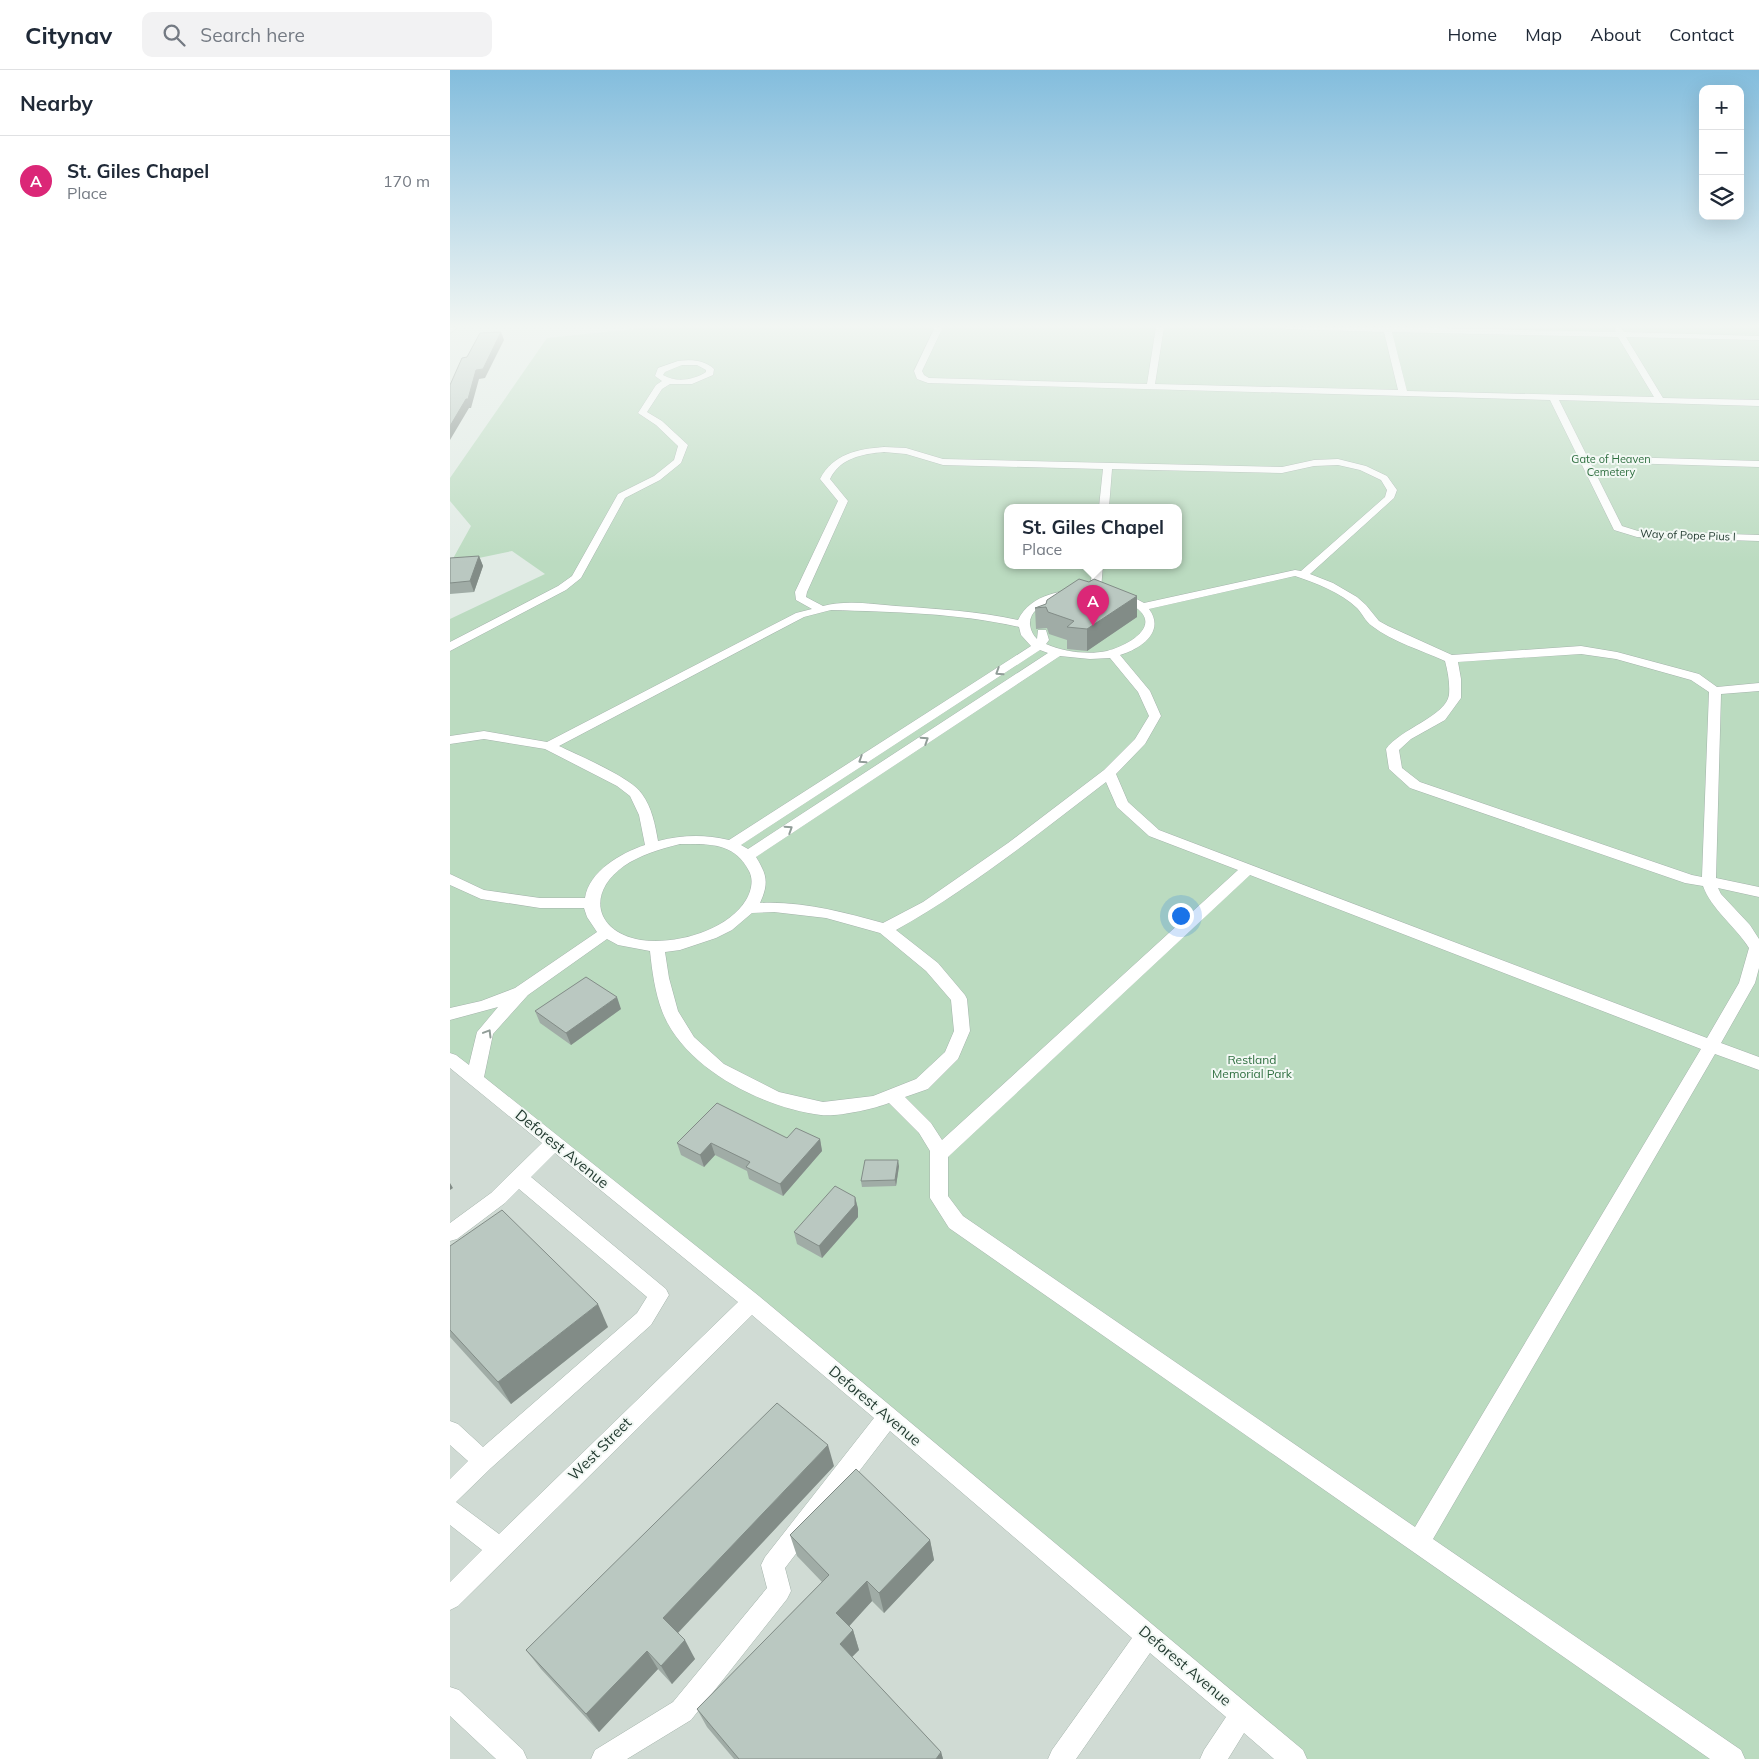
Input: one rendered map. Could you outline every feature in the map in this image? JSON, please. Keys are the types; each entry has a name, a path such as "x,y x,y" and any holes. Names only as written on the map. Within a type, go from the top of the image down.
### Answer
{"street":[{"path":"450,647 562,588 576,578 621,496 657,478 678,461 683,445 659,423 642,413 647,406"},
{"path":"1557,406 1584,459 1759,464"},
{"path":"823,610 800,598 801,592 843,501 825,479 828,470 836,462 868,452 887,450 904,451 943,462 1282,470 1314,463 1338,462 1363,468 1384,478 1392,490 1389,498 1303,575"},
{"name":"Way of Pope Pius I","path":"1584,459 1618,528 1637,534 1759,538"},
{"path":"1104,504 1108,466"},
{"path":"1095,592 1098,569"},
{"path":"1142,608 1283,574 1296,573 1333,588 1361,606 1373,622 1451,660 1516,653 1581,650 1617,656 1695,677 1715,691 1759,687"},
{"path":"1070,592 1095,592 1129,599 1142,608 1150,618 1150,629 1142,639 1130,648 1091,656 1058,652 1041,639 1026,635 1023,624 1026,614 1036,604 1070,592"},
{"path":"1040,617 1043,601"},
{"path":"549,746 800,615 831,608 877,608 986,616 1023,624"},
{"path":"731,846 1041,639"},
{"path":"748,856 1058,652"},
{"path":"886,929 928,905 1013,846 1109,773 1140,741 1155,716 1144,691 1112,653"},
{"path":"1451,660 1455,678 1455,698 1440,717 1406,736 1392,749 1396,769 1415,785 1690,880 1732,885 1759,892"},
{"path":"1419,1542 1747,983 1758,947 1746,929 1714,896 1709,882 1715,691"},
{"path":"450,740 484,735 549,746 622,783 636,794 646,815 652,846"},
{"path":"1109,773 1122,804 1154,833 1759,1064"},
{"path":"689,840 707,840 731,846 748,856 756,866 760,879 757,893 749,908 732,924 708,937 680,945 657,947 625,943 606,933 594,920 591,903 596,886 609,870 629,856 652,846 689,840"},
{"path":"938,1155 1248,869"},
{"path":"450,879 481,894 540,903 591,903"},
{"path":"657,947 661,978 670,1012 688,1041 718,1069 775,1098 823,1109 874,1102 922,1084 952,1055 962,1031 959,999 932,967 886,929 826,913 774,907 749,908"},
{"path":"450,1014 484,1006 522,991 606,933"},
{"path":"475,1079 486,1032 522,991"},
{"name":"Deforest Avenue","path":"450,1059 752,1302 1294,1759"},
{"path":"891,1095 926,1128 939,1150 939,1198 956,1222 1732,1759"},
{"path":"450,1233 498,1198 554,1143"},
{"path":"450,1494 482,1461 644,1319 659,1296 518,1177"},
{"name":"West Street","path":"450,1598 752,1302"},
{"path":"604,1759 682,1711 779,1591 773,1566 888,1417"},
{"path":"450,1431 482,1461"},
{"path":"450,1511 500,1548"},
{"path":"1061,1759 1148,1635"},
{"path":"450,1699 514,1759"},
{"path":"1214,1759 1242,1715"}],"shaded area":[{"path":"450,1059 1292,1759 450,1759"}],"green space":[{"name":"Restland Memorial Park","path":"500,406 1759,406 1759,1759 1292,1759 450,1059 450,619 545,574 512,551 450,564 471,526 450,501 450,478"}],"building":[{"path":"450,406 462,406 450,426"},
{"path":"479,556 470,581 450,583 450,558"},
{"path":"1079,579 1089,582 1094,579 1137,596 1087,629 1067,627 1074,621 1048,612 1046,607 1035,608 1046,604 1047,600"},
{"path":"586,977 617,997 566,1033 535,1011"},
{"path":"717,1103 787,1138 796,1128 820,1139 780,1184 746,1167 750,1162 711,1143 700,1155 677,1143"},
{"path":"865,1160 898,1160 895,1180 861,1181"},
{"path":"835,1186 855,1197 855,1205 819,1246 794,1232"},
{"path":"502,1210 598,1304 498,1382 450,1330 450,1246"},
{"path":"777,1403 828,1445 663,1618 685,1640 661,1666 647,1651 586,1714 526,1650"},
{"path":"856,1469 930,1540 879,1593 867,1581 836,1613 853,1630 840,1644 941,1752 936,1759 739,1759 697,1709 829,1575 790,1535"}],"place":[{"name":"St. Giles Chapel","path":"1093,626"}],"park label":[{"name":"Gate of Heaven Cemetery","path":"1611,465"}]}
